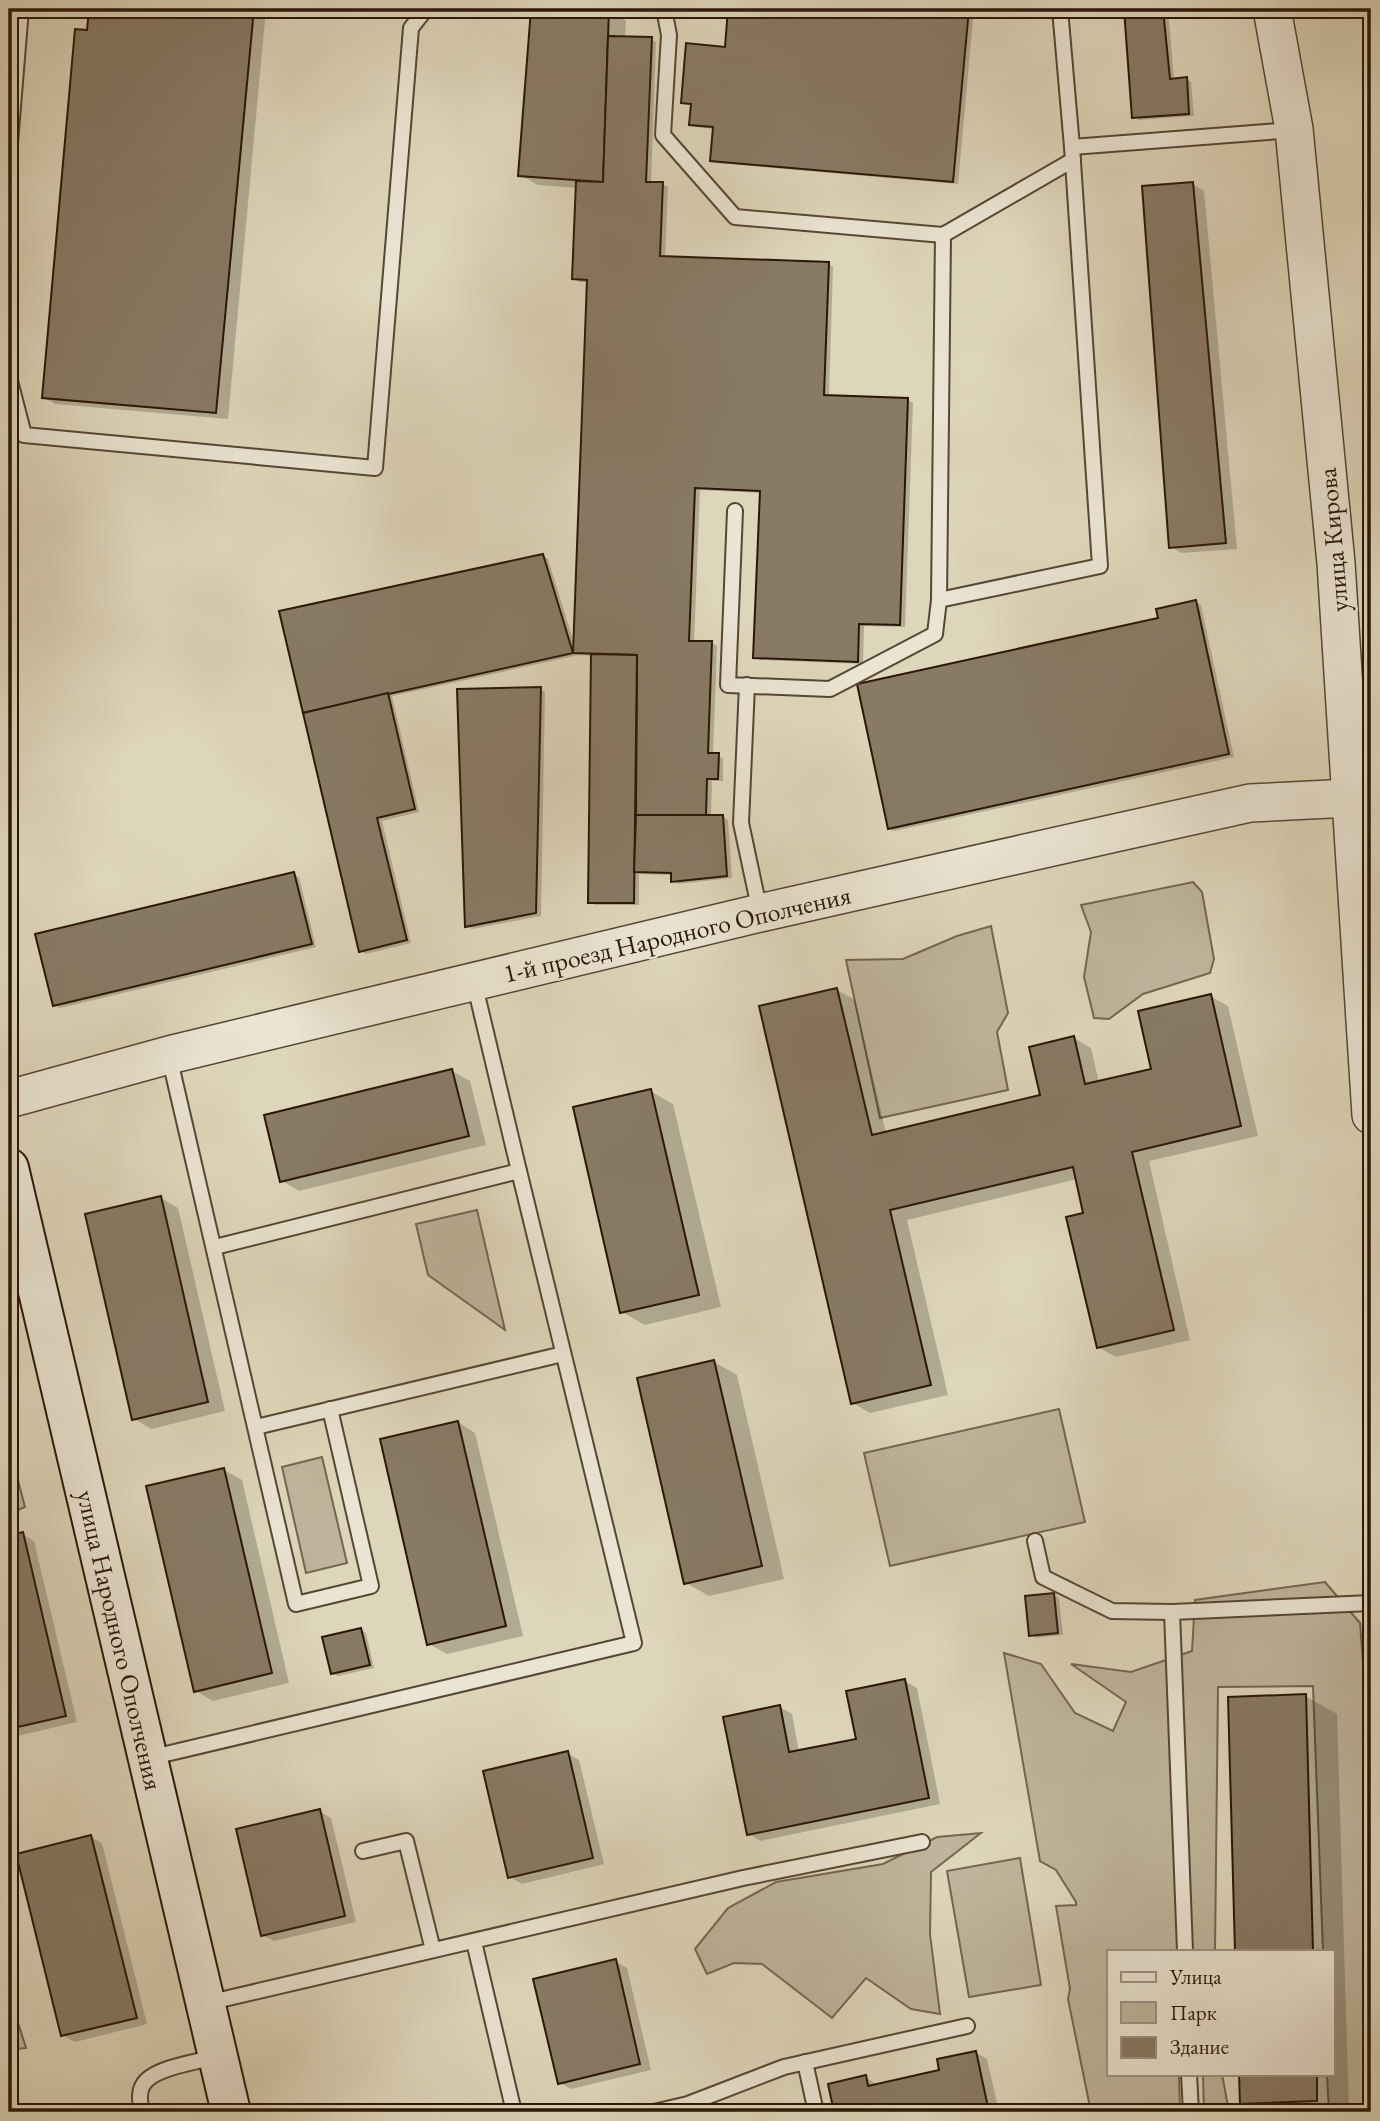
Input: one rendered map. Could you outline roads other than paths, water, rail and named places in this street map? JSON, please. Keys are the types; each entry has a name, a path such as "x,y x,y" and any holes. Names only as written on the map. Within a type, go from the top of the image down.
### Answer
{"main road":[{"name":"улица Народного Ополчения","path":"9,1168 232,2112"}],"street":[{"name":"улица Кирова","path":"1272,9 1294,130 1336,563 1371,1115"},
{"name":"1-й проезд Народного Ополчения","path":"9,1100 169,1055 474,982 1250,803 1350,798"}],"lane":[{"path":"9,155 21,9"},
{"path":"9,377 24,435 375,468 411,28 426,9"},
{"path":"664,9 669,36 663,135 735,217 943,234 1072,153 1294,130"},
{"path":"939,600 1100,566 1060,9"},
{"path":"735,511 728,685 830,689 934,634 939,600 943,234"},
{"path":"747,685 741,823 760,914"},
{"path":"148,1758 634,1643 474,982"},
{"path":"169,1055 296,1604 371,1586 330,1409"},
{"path":"215,1247 519,1171"},
{"path":"256,1427 563,1354"},
{"path":"1035,1541 1043,1577 1112,1611 1172,1612 1371,1603"},
{"path":"1172,1612 1185,1950"},
{"path":"363,1851 406,1841 433,1950"},
{"path":"205,2004 743,1878 922,1842"},
{"path":"474,1941 514,2112"},
{"path":"654,2112 688,2104 784,2067 967,2026"},
{"path":"142,2112 139,2100 143,2084 159,2072 218,2057"},
{"path":"805,2062 816,2112"},
{"path":"1189,2076 1191,2112"}]}
